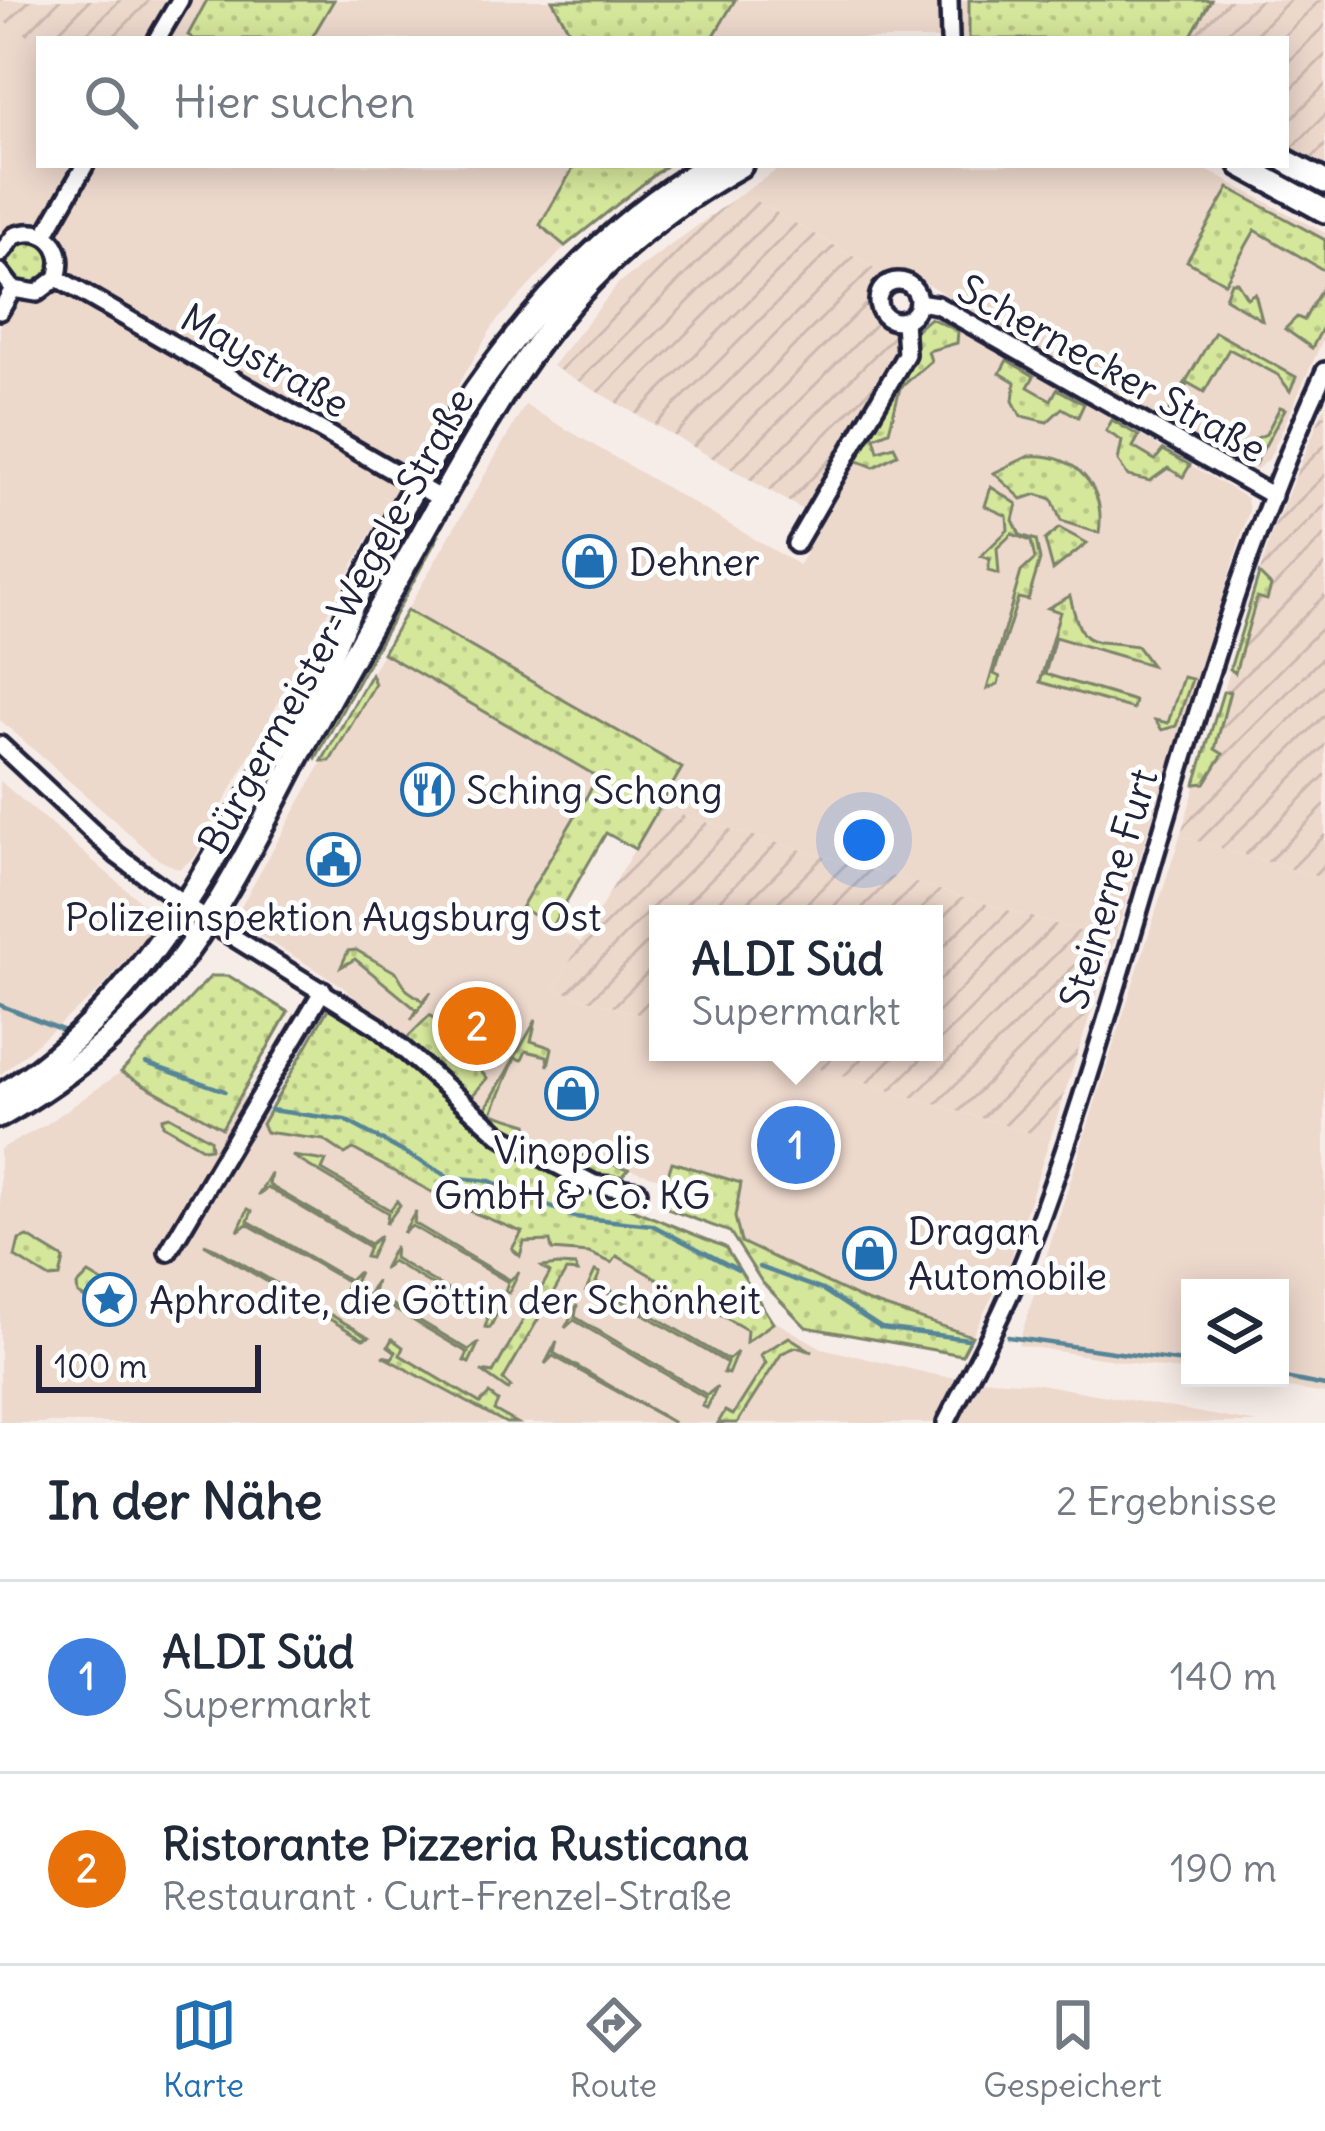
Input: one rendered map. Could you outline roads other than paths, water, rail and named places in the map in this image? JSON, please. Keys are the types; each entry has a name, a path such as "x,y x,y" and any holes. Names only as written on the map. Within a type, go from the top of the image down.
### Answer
{"main road":[{"path":"1289,163 1325,182"},
{"name":"Bürgermeister-Wegele-Straße","path":"0,1096 61,1052 117,1000 186,905 323,670 361,587 461,408 564,282 627,221 705,168"},
{"name":"Bürgermeister-Wegele-Straße","path":"0,1116 52,1087 118,1035 172,976 209,922 510,379 577,290 659,217 736,168"},
{"path":"1246,168 1325,212"}],"street":[{"path":"159,36 180,0"},
{"path":"949,0 950,36"},
{"path":"44,235 83,168"},
{"path":"0,254 14,236 44,235 58,249 57,278 37,293 13,289 0,272"},
{"name":"Maystraße","path":"57,278 441,500"},
{"name":"Schernecker Straße","path":"904,320 883,314 881,290 891,282 904,282 915,290 918,302"},
{"path":"0,311 13,289"},
{"name":"Schernecker Straße","path":"796,544 906,354 904,320 918,302"},
{"name":"Schernecker Straße","path":"918,302 937,305 1273,496"},
{"name":"Steinerne Furt","path":"946,1423 1046,1202 1186,748 1273,496 1325,371"},
{"path":"0,745 107,846 209,922 377,1026 470,1113 531,1156 594,1184 638,1191"},
{"path":"168,1252 323,990"}],"waterway":[{"path":"0,1005 65,1031"},
{"path":"146,1063 225,1091"},
{"path":"270,1110 345,1120 449,1177 490,1181 574,1217 652,1225 738,1270"},
{"path":"759,1267 823,1290 881,1328 968,1339"},
{"path":"1008,1337 1181,1362"},
{"path":"1289,1379 1325,1386"}],"place":[{"name":"Dehner","path":"590,562"},
{"name":"Sching Schong","path":"427,790"},
{"name":"Polizeiinspektion Augsburg Ost","path":"333,860"},
{"name":"Ristorante Pizzeria Rusticana","path":"477,1026"},
{"name":"Vinopolis GmbH & Co. KG","path":"572,1093"},
{"name":"ALDI Süd","path":"796,1145"},
{"name":"Dragan Automobile","path":"869,1253"},
{"name":"Aphrodite, die Göttin der Schönheit","path":"110,1300"}]}
